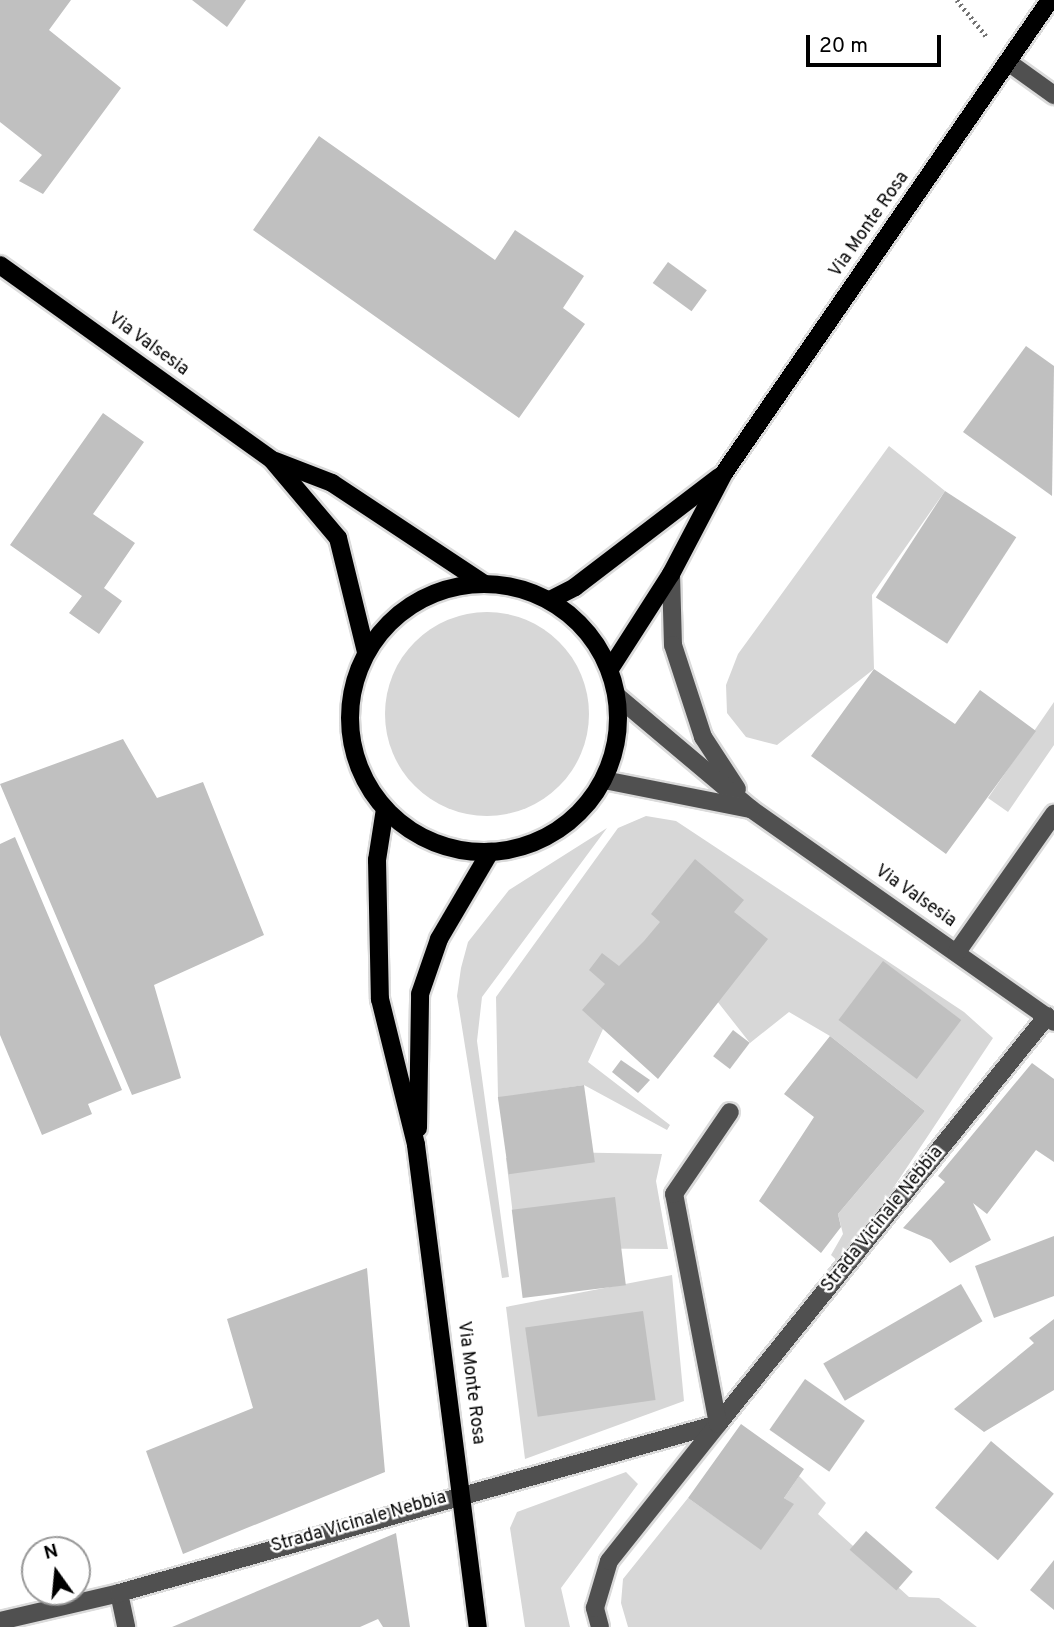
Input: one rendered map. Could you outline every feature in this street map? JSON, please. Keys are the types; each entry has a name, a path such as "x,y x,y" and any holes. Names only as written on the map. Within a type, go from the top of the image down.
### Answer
{"main road":[{"name":"Via Monte Rosa","path":"610,669 671,574 724,473 1050,0"},
{"name":"Via Valsesia","path":"0,265 272,460 338,538 366,652"},
{"name":"Via Valsesia","path":"272,460 332,483 483,583"},
{"name":"Via Monte Rosa","path":"550,600 575,587 724,473"},
{"path":"483,583 550,600 586,629 610,669 618,697 614,755 604,780 570,821 537,842 490,852 453,849 415,833 386,809 370,788 351,736 350,707 366,652 409,607 433,593 483,583"},
{"name":"Via Monte Rosa","path":"386,809 377,860 376,957 380,999 416,1146 478,1627"},
{"name":"Via Monte Rosa","path":"416,1146 420,993 439,939 490,852"}],"street":[{"path":"1008,62 1054,96"},
{"name":"Via Valsesia","path":"671,574 673,645 703,737 751,809"},
{"name":"Via Valsesia","path":"618,697 751,809 1050,1019"},
{"name":"Via Valsesia","path":"604,780 751,809"},
{"path":"957,952 1054,814"},
{"name":"Strada Vicinale Nebbia","path":"600,1627 595,1608 609,1561 1050,1019"},
{"path":"718,1424 674,1194 730,1112"},
{"name":"Strada Vicinale Nebbia","path":"0,1621 119,1593 461,1494 718,1424"},
{"path":"119,1593 126,1627"}],"path":[{"path":"957,0 1008,62"}],"shaded area":[{"path":"889,446 945,491 872,595 874,669 777,745 746,737 727,713 726,685 738,654"},
{"path":"487,612 526,619 559,642 582,675 589,714 582,753 559,786 526,809 487,816 448,809 415,786 392,753 385,714 392,675 415,642 448,619"},
{"path":"1054,702 1054,745 1008,812 988,798"},
{"path":"646,816 676,821 964,1012 993,1038 842,1265 831,1255 843,1234 838,1214 925,1111 830,1036 789,1012 750,1043 717,1001 603,1029 588,1062 670,1125 667,1130 584,1085 498,1098 496,997 618,828"},
{"path":"607,828 482,997 477,1041 509,1277 502,1278 457,996 461,968 468,942 509,890"},
{"path":"555,1152 662,1154 656,1181 668,1249 517,1248 506,1158"},
{"path":"672,1275 684,1401 525,1459 506,1307"},
{"path":"626,1472 638,1484 561,1588 570,1627 525,1627 510,1528 517,1512"},
{"path":"799,1476 826,1503 818,1514 909,1597 939,1598 977,1627 628,1627 621,1603 623,1579 688,1498 761,1549 793,1504 784,1498"}],"building":[{"path":"0,0 71,0 49,30 121,88 43,194 19,181 42,155 0,122"},
{"path":"192,0 246,0 227,27"},
{"path":"319,136 495,260 515,230 584,276 563,308 585,324 519,418 253,230"},
{"path":"668,262 707,290 692,311 653,283"},
{"path":"1026,346 1054,366 1052,496 963,432"},
{"path":"103,413 144,442 93,514 135,543 104,588 122,601 99,634 69,613 82,596 10,545"},
{"path":"945,491 1016,537 947,644 876,598"},
{"path":"874,669 955,724 980,690 1036,731 946,854 811,756"},
{"path":"123,739 157,798 203,782 264,935 154,985 181,1078 132,1095 0,784"},
{"path":"15,837 122,1090 88,1104 92,1114 42,1135 0,1035 0,844"},
{"path":"695,859 744,900 734,912 768,939 658,1079 582,1010 605,984 589,970 602,953 619,966 644,941 660,922 651,914"},
{"path":"883,961 961,1020 917,1079 838,1020"},
{"path":"733,1030 750,1043 730,1069 713,1056"},
{"path":"830,1036 925,1111 838,1214 841,1227 821,1253 759,1201 814,1117 784,1094"},
{"path":"621,1060 650,1080 638,1093 612,1072"},
{"path":"1032,1063 1054,1079 1054,1162 1036,1150 987,1214 973,1203 991,1240 950,1263 931,1240 903,1228 945,1182 938,1176"},
{"path":"584,1085 595,1162 509,1174 498,1097"},
{"path":"615,1197 626,1285 523,1298 512,1210"},
{"path":"1054,1236 1054,1296 994,1318 975,1266"},
{"path":"367,1268 385,1472 183,1554 146,1451 253,1408 227,1319"},
{"path":"961,1284 982,1321 845,1401 823,1364"},
{"path":"643,1311 656,1400 538,1417 525,1328"},
{"path":"1054,1319 1054,1390 984,1432 954,1409 1034,1343 1029,1338"},
{"path":"805,1379 865,1421 829,1472 769,1430"},
{"path":"741,1424 804,1469 784,1498 794,1504 761,1550 688,1498"},
{"path":"991,1441 1054,1494 998,1560 935,1508"},
{"path":"866,1531 913,1572 896,1591 850,1550"},
{"path":"396,1533 410,1627 383,1627 378,1619 360,1627 172,1627"},
{"path":"1054,1560 1054,1610 1030,1590"}]}
